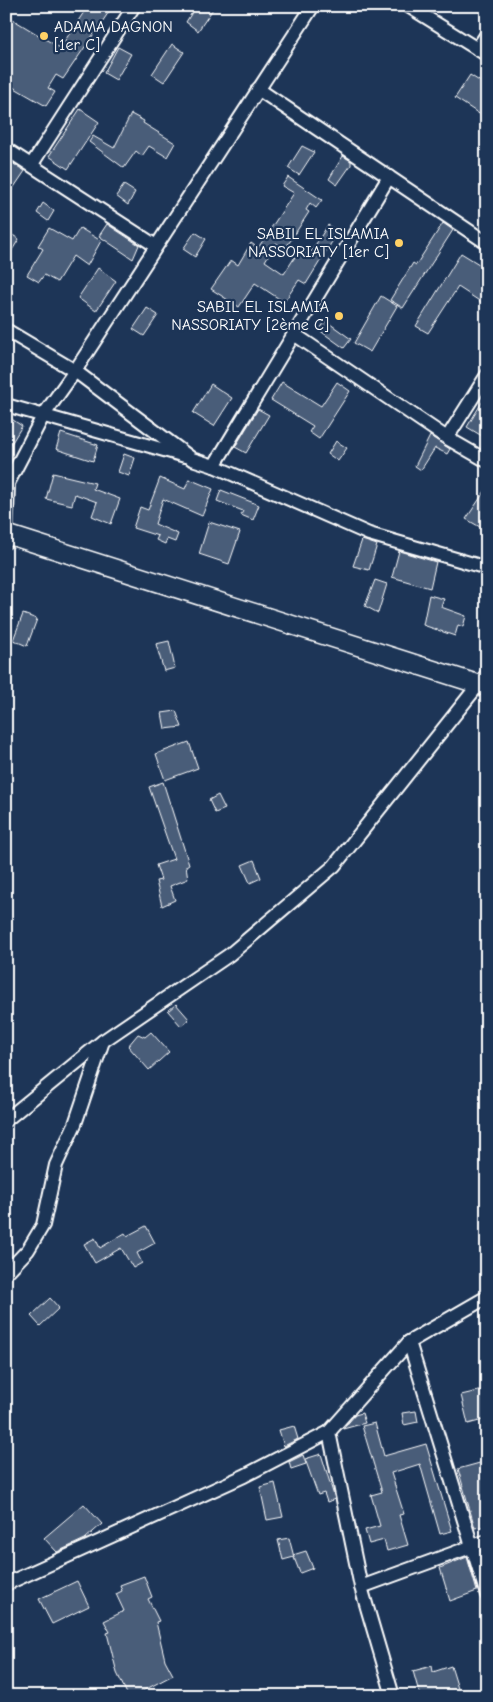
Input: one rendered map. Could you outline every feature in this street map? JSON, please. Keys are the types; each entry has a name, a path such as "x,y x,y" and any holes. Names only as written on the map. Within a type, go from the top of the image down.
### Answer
{"street":[{"path":"6,1120 104,1041 229,954 334,866 484,682 7,537 7,486 42,416 75,371 313,6"},
{"path":"408,6 482,52 487,34"},
{"path":"32,164 132,7"},
{"path":"258,89 487,243"},
{"path":"6,149 32,164 156,246"},
{"path":"214,466 389,177"},
{"path":"6,330 75,371 192,458"},
{"path":"294,334 447,438 487,461"},
{"path":"447,438 487,375"},
{"path":"6,404 192,458 369,534 487,568"},
{"path":"6,1272 28,1250 43,1225 56,1165 75,1124 104,1041"},
{"path":"6,1584 244,1476 329,1432 409,1342 487,1297"},
{"path":"409,1342 470,1546 487,1595"},
{"path":"329,1432 361,1587 394,1696"},
{"path":"361,1587 487,1541"}],"building":[{"path":"88,6 113,6 63,79 56,75 48,88 55,92 46,106 6,83 6,28 12,19 60,48"},
{"path":"196,6 215,6 198,31 186,22"},
{"path":"172,44 184,52 164,82 152,74"},
{"path":"118,47 131,54 116,80 104,73"},
{"path":"470,75 487,86 487,119 455,98"},
{"path":"80,109 99,122 68,169 49,156"},
{"path":"131,114 175,143 167,157 149,146 142,156 136,151 124,168 89,142 93,136 114,148"},
{"path":"302,146 314,152 299,175 288,168"},
{"path":"343,156 351,161 351,165 337,185 329,179"},
{"path":"12,163 25,171 6,199 6,172"},
{"path":"288,177 322,200 316,208 310,203 306,210 309,212 285,249 276,243 265,261 284,274 300,249 309,255 328,225 338,232 306,284 299,280 284,302 255,283 239,307 211,289 231,260 238,265 251,243 258,248 294,193 282,186"},
{"path":"124,185 135,192 128,205 116,196"},
{"path":"43,203 54,211 48,221 37,213"},
{"path":"443,223 453,230 403,308 390,300 413,263 416,265"},
{"path":"107,224 139,245 133,259 99,236"},
{"path":"49,228 72,241 80,228 101,241 87,266 73,256 57,282 44,275 39,282 27,275 43,249 38,246"},
{"path":"6,231 19,239 6,260"},
{"path":"195,232 206,239 195,257 183,249"},
{"path":"461,253 487,269 487,306 458,287 428,333 416,326"},
{"path":"98,268 116,281 96,311 78,298"},
{"path":"381,296 397,306 370,352 354,343"},
{"path":"147,308 158,315 144,336 133,329"},
{"path":"326,321 351,339 344,348 319,330"},
{"path":"282,382 321,406 337,382 350,391 319,439 309,432 313,426 271,400"},
{"path":"211,384 232,398 214,426 193,413"},
{"path":"487,394 487,439 467,427"},
{"path":"258,409 269,415 246,453 235,447"},
{"path":"10,418 22,426 6,452 6,425"},
{"path":"61,433 98,445 93,461 56,449"},
{"path":"430,436 450,449 447,454 435,448 421,470 415,466"},
{"path":"336,441 347,448 338,461 328,454"},
{"path":"124,454 135,458 129,476 118,472"},
{"path":"53,473 95,483 93,489 120,499 111,524 92,516 97,502 75,494 72,505 46,499"},
{"path":"160,478 185,489 189,479 213,489 202,516 163,499 155,524 178,534 175,542 167,539 165,544 156,540 158,536 133,528 140,507 148,510"},
{"path":"487,488 487,531 466,519"},
{"path":"221,490 259,505 253,520 241,515 243,511 217,501"},
{"path":"209,522 240,532 229,564 199,554"},
{"path":"362,540 377,545 369,570 353,566"},
{"path":"399,551 436,562 430,588 392,577"},
{"path":"375,580 387,584 378,613 365,606"},
{"path":"429,595 444,599 441,607 466,616 463,627 458,625 455,636 423,625"},
{"path":"23,614 37,619 27,646 13,640"},
{"path":"169,641 175,668 164,671 156,644"},
{"path":"176,711 182,727 165,729 162,713"},
{"path":"189,742 198,768 165,780 156,754"},
{"path":"163,782 189,864 186,866 188,879 170,886 175,900 162,906 156,881 161,880 156,865 174,859 149,787"},
{"path":"218,795 225,809 215,813 209,800"},
{"path":"254,860 261,878 250,883 242,865"},
{"path":"176,1004 189,1019 181,1026 168,1011"},
{"path":"151,1032 169,1052 149,1070 128,1046 138,1034 145,1037"},
{"path":"146,1226 155,1243 137,1253 142,1263 133,1268 121,1248 95,1263 84,1244 95,1238 100,1248 125,1233 127,1236"},
{"path":"50,1298 59,1308 40,1326 31,1316"},
{"path":"487,1389 487,1419 468,1424 461,1395"},
{"path":"416,1411 418,1422 404,1425 402,1413"},
{"path":"362,1413 365,1423 343,1429 355,1415"},
{"path":"375,1423 384,1456 426,1444 452,1531 440,1534 420,1464 391,1473 404,1514 399,1515 408,1545 387,1551 384,1540 369,1544 365,1530 380,1526 371,1495 382,1492 362,1426"},
{"path":"294,1426 298,1439 284,1446 279,1430"},
{"path":"321,1454 335,1499 327,1502 324,1493 318,1495 305,1459"},
{"path":"303,1455 306,1464 291,1469 289,1462"},
{"path":"487,1461 487,1526 475,1528 458,1469"},
{"path":"275,1483 283,1517 267,1520 260,1487"},
{"path":"84,1504 102,1524 85,1539 57,1552 44,1538"},
{"path":"289,1538 294,1557 283,1560 278,1540"},
{"path":"306,1551 313,1568 300,1573 293,1555"},
{"path":"467,1557 477,1591 450,1601 440,1568"},
{"path":"144,1576 152,1597 148,1599 159,1621 156,1622 165,1660 173,1675 133,1696 128,1696 117,1673 107,1633 110,1632 104,1621 124,1611 116,1594 122,1591 120,1585"},
{"path":"77,1581 89,1606 52,1624 39,1599"},
{"path":"432,1666 433,1672 451,1666 459,1692 446,1696 420,1696 413,1671"}],"place":[{"name":"ADAMA DAGNON [1er C]","path":"44,36"},
{"name":"SABIL EL ISLAMIA NASSORIATY [1er C]","path":"399,243"},
{"name":"SABIL EL ISLAMIA NASSORIATY [2ème C]","path":"339,316"}]}
